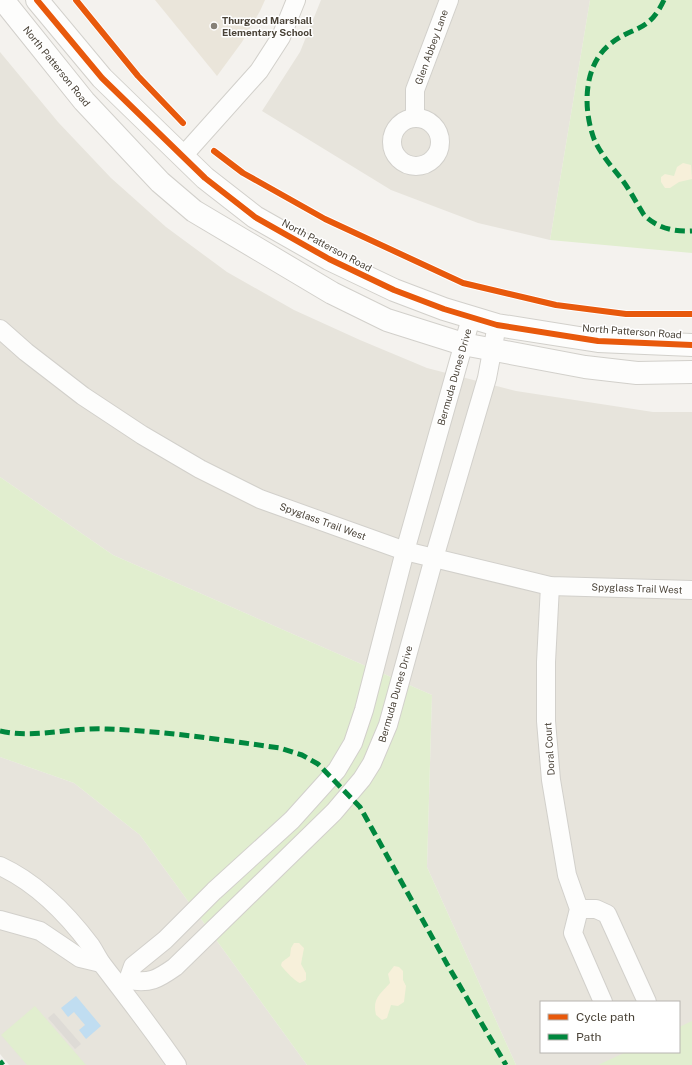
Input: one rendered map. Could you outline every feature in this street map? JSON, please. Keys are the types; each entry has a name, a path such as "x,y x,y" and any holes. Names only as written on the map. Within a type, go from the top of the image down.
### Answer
{"street":[{"name":"North Patterson Road","path":"3,0 84,101 160,182 194,211 339,296 387,320 463,344 597,369 636,373 692,372"},
{"name":"North Patterson Road","path":"37,0 102,78 205,178 255,217 329,259 394,290 471,318 497,325 598,341 692,345"},
{"path":"182,157 259,71 281,37 296,0"},
{"name":"Glen Abbey Lane","path":"415,118 415,90 448,0"},
{"name":"Bermuda Dunes Drive","path":"124,983 133,966 165,940 214,891 292,820 337,770 353,743 364,710 405,551 471,318"},
{"name":"Bermuda Dunes Drive","path":"124,983 146,982 164,975 175,967 334,812 362,779 372,763 388,725 434,558 487,378 491,349 497,325"},
{"name":"Spyglass Trail West","path":"0,329 26,352 82,396 142,435 200,469 260,499 405,551 550,586 692,590"},
{"name":"Doral Court","path":"550,586 546,662 546,721 551,780 567,875 579,909"},
{"path":"0,866 41,893 72,922 92,948 101,963 124,983 177,1065"},
{"path":"214,891 234,910"},
{"path":"602,1001 573,933 579,909 596,909 607,914 647,1001"},
{"path":"0,920 40,931 80,958 101,963"}],"shaded area":[{"name":"Thurgood Marshall Elementary School","path":"155,0 265,0 242,42 217,76"},
{"path":"321,0 590,0 550,240 478,223 391,190 262,111 300,52"},
{"path":"0,52 58,122 111,178 166,227 227,272 294,310 427,368 516,391 653,412 692,412 692,1065 516,1065 427,867 432,695 113,555 0,477"},
{"path":"0,757 74,783 140,835 307,1065 9,1065 0,1054"}],"green space":[{"path":"590,0 692,0 692,253 550,240"},
{"path":"0,477 113,555 432,695 427,867 516,1065 307,1065 140,835 74,783 0,757"},
{"path":"35,1006 86,1065 27,1065 1,1035"},
{"path":"692,1021 692,1065 598,1065 624,1053 680,1053 680,1027"}],"sand":[{"path":"683,163 691,165 692,179 679,182 670,188 665,188 661,182 661,177 665,174 674,176 677,167"},
{"path":"294,943 299,943 304,948 301,964 306,973 306,980 300,983 296,981 281,965 282,962 290,956 291,948"},
{"path":"394,966 399,967 403,971 403,980 406,986 404,1002 398,1006 391,1005 387,1018 382,1020 376,1015 375,1005 380,994 390,983 388,974"}],"water":[{"path":"76,996 101,1026 86,1039 79,1030 85,1025 74,1012 68,1017 61,1008"}],"building":[{"path":"54,1013 81,1044 75,1049 48,1018"}],"marked path":[{"path":"664,0 652,19 640,28 625,34 609,45 600,54 590,76 587,102 588,115 590,127 597,145 607,161 626,185 644,215 660,226 672,230 692,231"},
{"path":"0,731 26,734 107,729 172,734 280,748 302,755 318,764 360,807 447,964 506,1065"},
{"path":"0,1061 3,1065"}],"cycle path":[{"path":"37,0 102,78 205,178 255,217 329,259 394,290 444,309 497,325 598,341 692,345"},
{"path":"76,0 138,76 183,123"},
{"path":"214,151 243,173 325,219 463,283 556,305 626,314 692,314"}],"place":[{"name":"Thurgood Marshall Elementary School","path":"214,26"}]}
